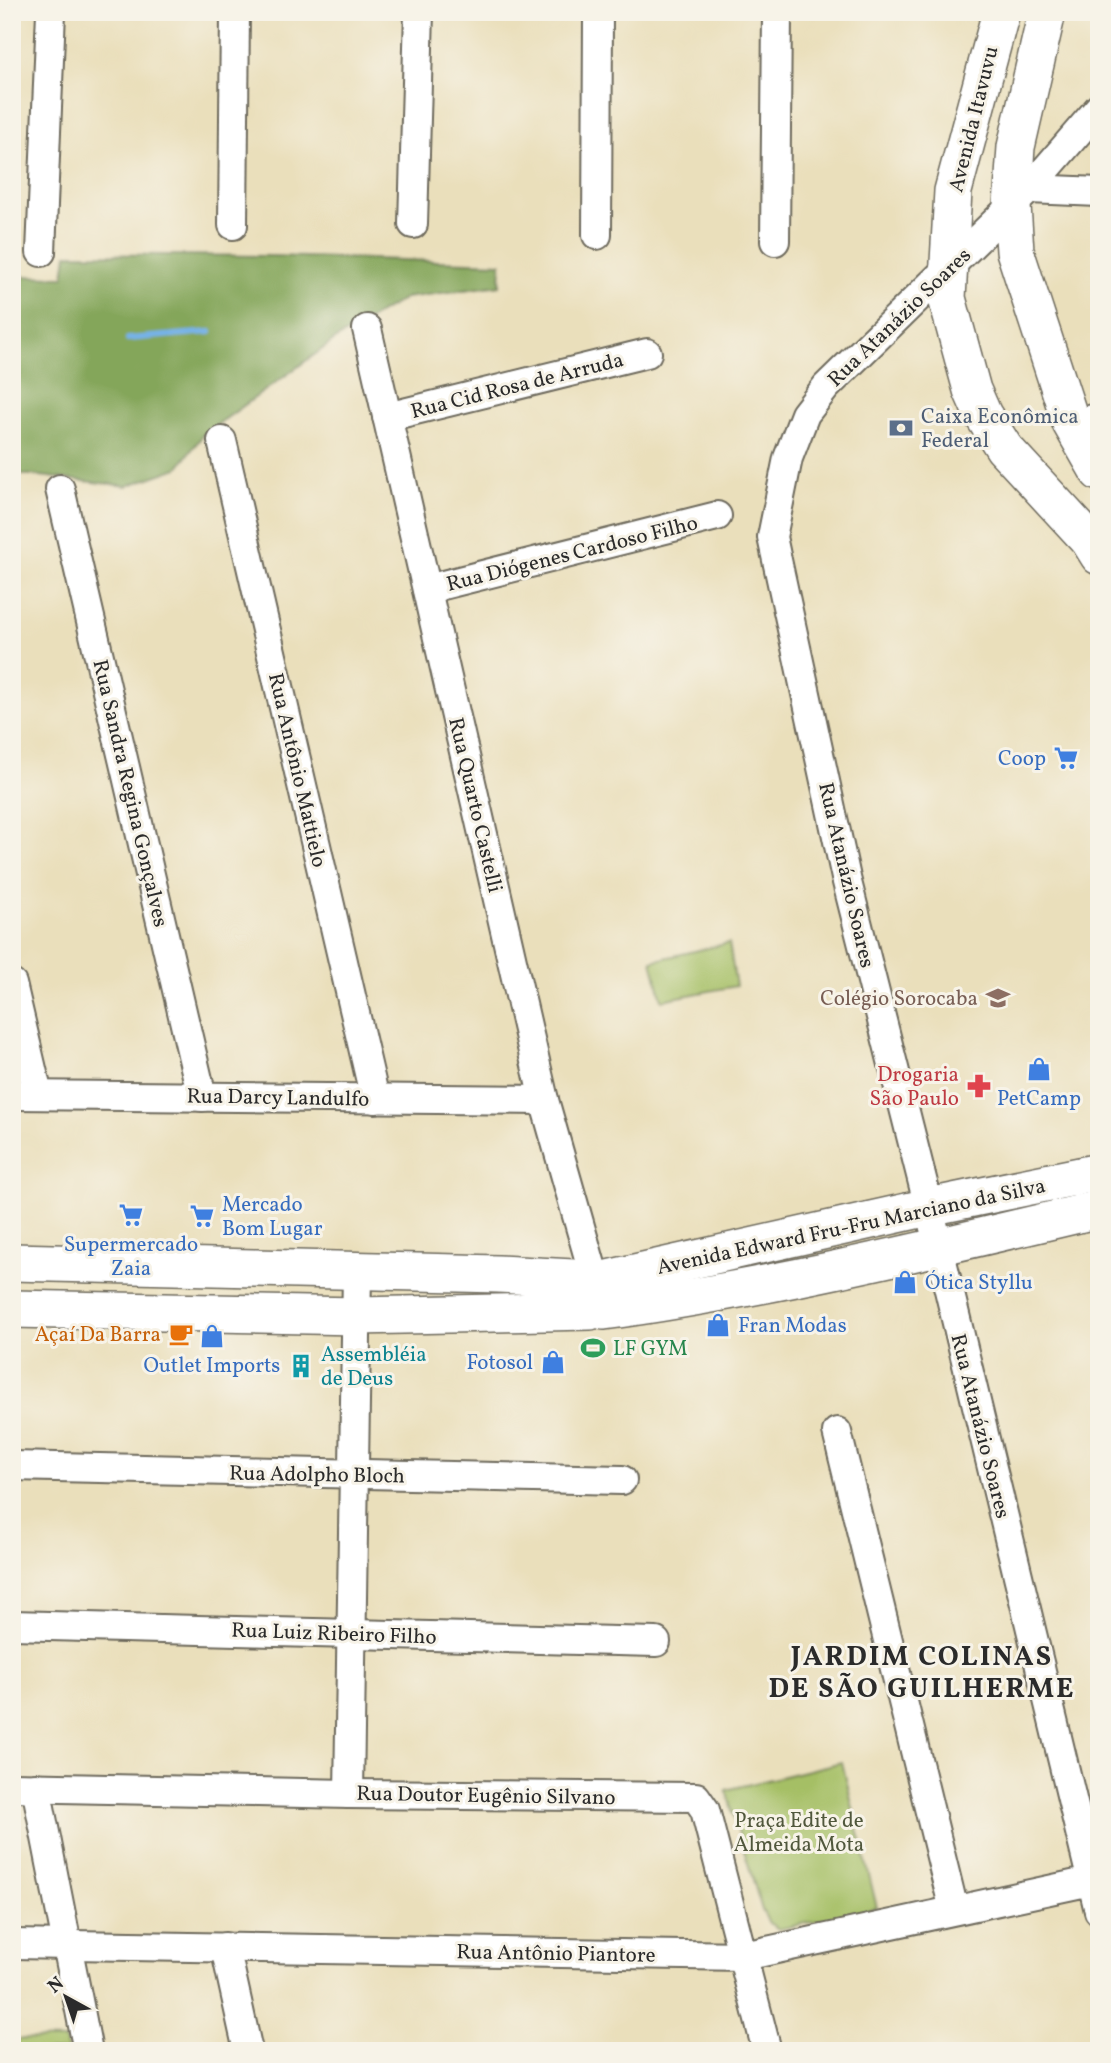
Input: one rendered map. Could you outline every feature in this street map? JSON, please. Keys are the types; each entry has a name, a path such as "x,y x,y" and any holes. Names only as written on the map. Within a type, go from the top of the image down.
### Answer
{"main road":[{"name":"Avenida Itavuvu","path":"1001,12 953,191 947,298 972,390 983,415 1004,448 1089,540 1099,556"},
{"path":"1047,12 1016,147 1021,197 1015,251 1085,420 1097,466"},
{"name":"Avenida Edward Fru-Fru Marciano da Silva","path":"12,1309 358,1317 597,1292 929,1207 1097,1172"},
{"name":"Avenida Edward Fru-Fru Marciano da Silva","path":"12,1262 498,1274 597,1292 678,1301 938,1247 1099,1209"}],"street":[{"path":"41,252 51,12"},
{"path":"233,225 235,12"},
{"path":"413,224 419,12"},
{"path":"597,235 598,12"},
{"path":"775,241 777,12"},
{"name":"Rua Atanázio Soares","path":"1099,108 1021,197 826,387 806,414 788,458 772,537 843,864 1099,1911"},
{"path":"1021,197 1099,192"},
{"name":"Rua Quarto Castelli","path":"367,329 544,1100 597,1292"},
{"name":"Rua Cid Rosa de Arruda","path":"387,416 647,353"},
{"name":"Rua Antônio Mattielo","path":"222,440 374,1098"},
{"name":"Rua Sandra Regina Gonçalves","path":"60,489 202,1097"},
{"name":"Rua Diógenes Cardoso Filho","path":"427,589 717,516"},
{"path":"12,984 25,1095"},
{"name":"Rua Darcy Landulfo","path":"25,1095 544,1100"},
{"path":"349,1794 357,1271"},
{"path":"837,1433 954,1910"},
{"name":"Rua Adolpho Bloch","path":"12,1466 622,1480"},
{"name":"Rua Luiz Ribeiro Filho","path":"12,1625 656,1642"},
{"path":"24,1787 65,1945 88,2051"},
{"name":"Rua Doutor Eugênio Silvano","path":"24,1787 349,1794 696,1797 705,1810 767,2051"},
{"name":"Rua Antônio Piantore","path":"12,1944 744,1956 1091,1881"},
{"path":"225,1947 248,2051"}],"green space":[{"path":"67,254 273,256 501,263 500,285 405,298 335,340 203,435 178,468 127,486 12,475 12,276 64,277"},
{"path":"729,943 736,986 662,1000 652,961"},
{"name":"Praça Edite de Almeida Mota","path":"842,1762 877,1908 779,1929 769,1923 762,1910 726,1790"},
{"path":"12,2039 65,2040 68,2051 12,2051"}],"waterway":[{"path":"128,339 210,332"}],"place":[{"name":"Caixa Econômica Federal","path":"901,428"},
{"name":"Coop","path":"1066,758"},
{"name":"Colégio Sorocaba","path":"998,998"},
{"name":"PetCamp","path":"1039,1069"},
{"name":"Drogaria São Paulo","path":"979,1086"},
{"name":"Supermercado Zaia","path":"131,1215"},
{"name":"Mercado Bom Lugar","path":"202,1216"},
{"name":"Ótica Styllu","path":"905,1282"},
{"name":"Fran Modas","path":"718,1325"},
{"name":"Açaí Da Barra","path":"181,1334"},
{"name":"Outlet Imports","path":"212,1336"},
{"name":"LF GYM","path":"593,1348"},
{"name":"Fotosol","path":"553,1362"},
{"name":"Assembléia de Deus","path":"301,1366"}],"district":[{"name":"JARDIM COLINAS DE SÃO GUILHERME","path":"922,1671"}]}
